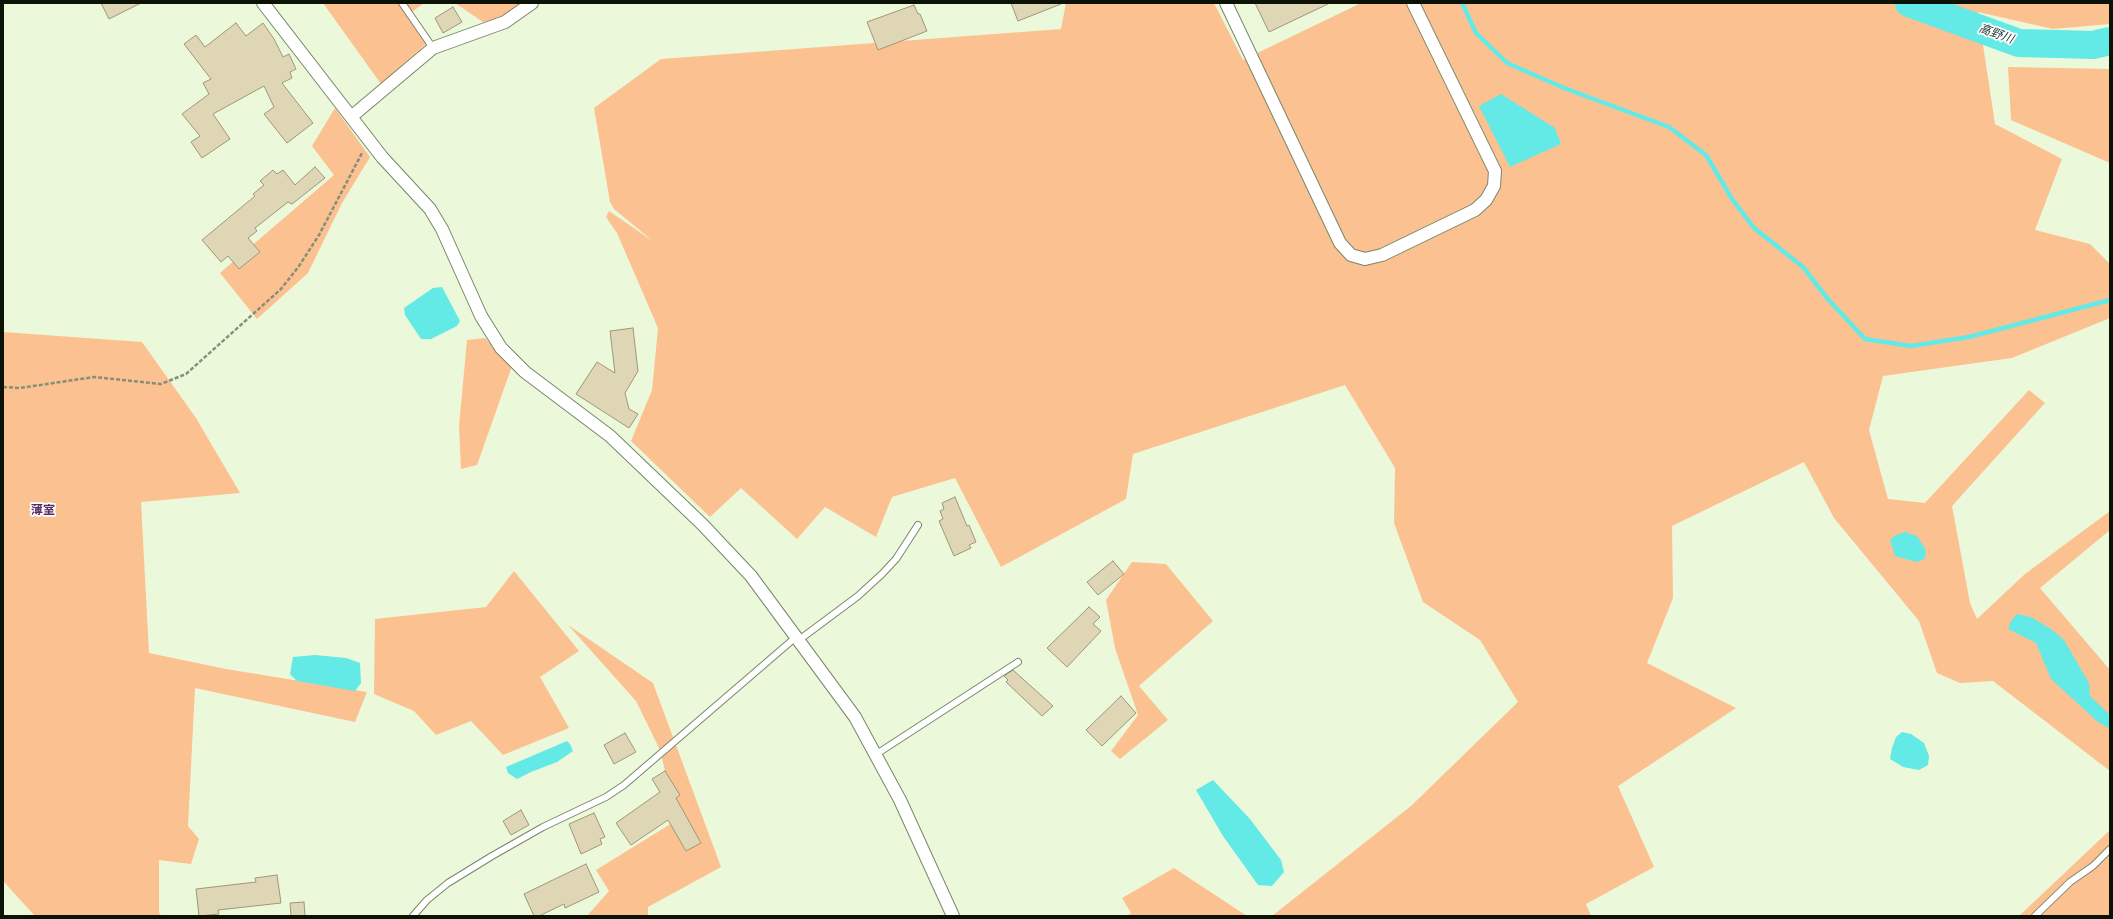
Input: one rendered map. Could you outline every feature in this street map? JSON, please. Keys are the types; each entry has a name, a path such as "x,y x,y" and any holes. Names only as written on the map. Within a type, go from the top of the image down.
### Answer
{"street":[{"path":"263,3 369,140 430,209 442,228 481,316 501,348 525,372 610,436 703,525 752,576 855,717 900,800 953,916"},
{"path":"351,117 433,48 505,22 532,3"},
{"path":"1226,3 1340,243 1351,255 1364,259 1382,255 1475,210 1486,200 1494,186 1495,171 1413,3"}],"lane":[{"path":"402,3 433,48"},
{"path":"413,916 427,900 448,883 543,827 606,797 624,785 797,638 852,600 882,574 896,559 918,525"},
{"path":"875,755 1018,662"},
{"path":"2035,916 2070,882 2093,866 2110,849"}],"path":[{"path":"3,387 20,388 94,377 161,384 186,374 281,289 299,266 319,235 369,140"}],"shaded area":[{"path":"323,3 424,3 408,15 427,43 381,84"},
{"path":"455,3 526,3 502,20 483,22"},
{"path":"1066,3 1214,3 1243,60 1361,3 2110,3 2110,24 2053,29 1978,12 1995,124 2062,159 2035,230 2090,244 2110,264 2110,318 2012,358 1883,376 1869,430 1888,499 1925,503 2029,390 2045,403 1952,506 1970,603 1977,619 2025,574 2110,511 2110,530 2040,588 2110,670 2110,771 1993,681 1960,683 1937,673 1919,621 1834,518 1804,462 1672,526 1673,598 1647,663 1736,708 1618,786 1654,867 1586,904 1591,916 1272,916 1411,806 1518,702 1480,640 1423,602 1394,523 1395,468 1345,385 1133,454 1126,499 1001,567 955,478 892,497 876,537 825,507 797,539 741,488 710,517 631,441 652,390 658,328 617,233 606,217 609,211 654,242 614,209 610,202 594,108 661,59 1061,29"},
{"path":"2008,67 2110,69 2110,163 2011,120"},
{"path":"335,108 370,157 342,203 308,273 257,319 220,273 334,175 312,146"},
{"path":"3,332 142,342 196,418 240,493 141,502 149,653 226,669 367,692 355,722 195,688 188,826 199,839 191,864 159,860 159,912 161,916 35,916 3,881"},
{"path":"485,338 512,366 477,465 461,469 459,426 467,340"},
{"path":"1132,562 1166,564 1213,621 1139,686 1168,720 1120,759 1111,751 1138,715 1115,648 1106,600"},
{"path":"514,571 579,651 540,677 569,728 503,755 471,721 436,735 414,711 374,694 375,619 486,607"},
{"path":"568,625 653,683 721,867 648,907 648,916 587,916 609,891 596,870 677,820 660,750 636,701"},
{"path":"2110,830 2110,916 2019,916"},
{"path":"1174,868 1247,916 1127,916 1131,913 1122,898"}],"water":[{"path":"1501,94 1555,128 1561,144 1510,167 1479,106"},
{"path":"442,287 460,321 457,326 431,339 421,339 405,315 404,308 433,288"},
{"path":"1905,532 1917,536 1926,550 1925,559 1916,562 1895,556 1890,540 1896,535"},
{"path":"2017,614 2031,617 2051,629 2064,640 2089,683 2090,696 2110,715 2110,729 2098,722 2051,679 2036,643 2008,629 2011,621"},
{"path":"315,655 346,658 360,663 361,683 355,691 297,681 290,674 293,657"},
{"path":"1902,732 1911,734 1924,743 1929,756 1928,765 1919,770 1903,767 1890,759 1896,737"},
{"path":"567,741 573,751 557,762 517,779 508,773 506,767"},
{"path":"1213,780 1250,819 1281,860 1284,872 1272,886 1258,885 1223,836 1196,790"}],"building":[{"path":"101,3 141,3 109,19"},
{"path":"1011,3 1061,3 1061,4 1018,21"},
{"path":"1255,3 1330,3 1269,32"},
{"path":"914,5 918,14 920,14 927,31 878,50 867,22"},
{"path":"453,7 462,22 443,33 435,18"},
{"path":"236,23 246,36 263,23 274,39 283,57 289,54 296,69 290,72 292,78 282,83 313,123 287,143 264,114 274,107 264,86 213,114 230,139 202,158 191,142 200,136 182,114 209,94 203,83 211,79 184,44 196,35 205,47"},
{"path":"315,167 325,178 292,204 288,202 255,228 257,231 248,238 260,252 239,269 228,256 221,262 202,240 255,196 253,194 264,185 260,181 273,170 277,174 283,170 295,185"},
{"path":"633,328 638,371 625,393 629,409 638,414 629,428 576,394 597,362 615,373 610,331"},
{"path":"955,497 967,526 969,525 976,542 969,545 971,548 954,556 939,521 943,519 940,511 944,509 942,503"},
{"path":"1113,561 1124,574 1098,595 1087,582"},
{"path":"1089,607 1100,617 1093,624 1101,631 1067,667 1047,648"},
{"path":"1013,670 1053,706 1042,716 1006,682 1008,680 1004,676"},
{"path":"1121,696 1136,713 1102,746 1086,730"},
{"path":"625,733 636,752 614,764 604,745"},
{"path":"665,771 680,795 676,798 701,843 686,851 668,820 631,845 616,823 660,792 652,779"},
{"path":"521,810 529,825 511,835 503,821"},
{"path":"594,813 605,837 600,839 602,844 581,854 569,824"},
{"path":"586,864 599,892 565,908 564,904 539,916 534,916 524,894"},
{"path":"277,875 281,903 218,910 219,914 199,916 196,889 256,882 255,878"},
{"path":"304,902 305,916 291,916 290,903"}],"waterway":[{"path":"1462,3 1476,33 1507,63 1564,88 1669,127 1706,155 1732,199 1754,228 1803,267 1827,298 1865,339 1911,346 1969,337 2110,300"},
{"name":"高野川","path":"1909,3 2019,43 2093,45 2110,41"}],"district":[{"name":"薄室","path":"43,510"}]}
